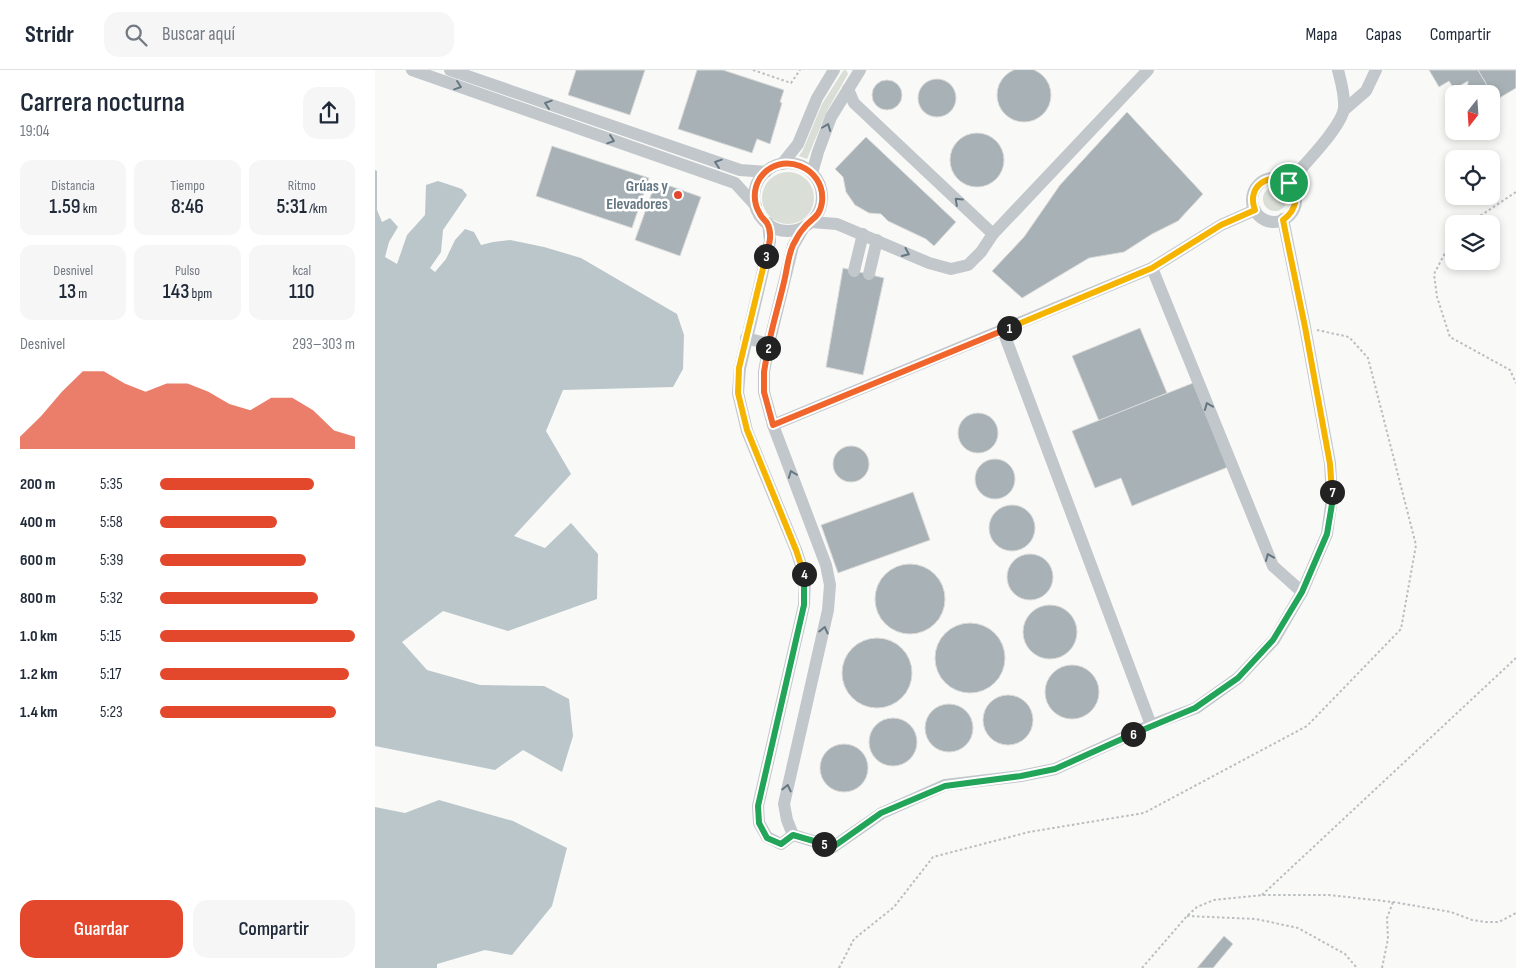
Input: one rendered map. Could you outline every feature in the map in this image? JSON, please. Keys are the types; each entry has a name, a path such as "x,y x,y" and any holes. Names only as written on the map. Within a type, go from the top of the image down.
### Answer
{"street":[{"path":"412,70 735,183 756,206"},
{"path":"450,70 740,170 766,172"},
{"path":"782,164 798,144 817,98 834,70"},
{"path":"813,173 817,152 831,117 860,70"},
{"path":"793,835 787,820 784,804 828,610 830,585 826,565 773,425 764,392 764,372 793,246 807,225 818,214 822,204 822,193 819,182 813,173 804,167 793,164 774,166 760,178 756,187 756,206 760,216 767,224 776,228 785,231 795,230 807,225 837,224 929,263 951,269 968,266 981,252 993,234 1148,70"},
{"path":"1338,70 1343,87 1344,110"},
{"path":"1363,70 1366,90"},
{"path":"1289,183 1337,126 1344,110 1366,90 1376,70"},
{"path":"848,90 853,103 993,234"},
{"path":"1269,178 1276,178 1289,183 1296,196 1296,203 1293,210 1283,220 1271,221 1265,219 1255,210 1253,197 1258,185 1269,178"},
{"path":"773,425 1152,268 1221,225 1255,210"},
{"path":"793,835 833,847 881,813 945,786 1021,776 1055,769 1151,725 1195,708 1238,678 1273,640 1302,592 1327,534 1333,498 1330,464 1283,220"},
{"path":"767,224 770,241 739,368 738,393 747,430 796,550 805,577 804,605 758,806 759,823 767,838 781,844 793,835"},
{"path":"854,271 863,234"},
{"path":"869,274 877,240"},
{"path":"1152,268 1273,566 1302,592"},
{"path":"1003,331 1151,725"},
{"path":"746,338 769,344"}],"path":[{"path":"753,70 791,83 800,70"},
{"path":"1482,215 1516,192"},
{"path":"1445,253 1434,274 1437,297 1449,337 1510,370 1516,383"},
{"path":"1262,896 1516,658"},
{"path":"1143,968 1187,916 1197,907 1214,900 1262,896 1329,895 1393,902 1451,912 1472,920 1486,922 1499,922 1516,913"},
{"path":"1382,968 1387,939 1387,918 1393,902"},
{"path":"1187,916 1256,919 1298,928 1345,954 1357,968"}],"shaded area":[{"path":"846,70 848,74 827,111 807,159 799,156 822,104 843,71"},
{"path":"375,170 377,171 377,210 382,222 390,218 398,227 389,242 385,257 397,264 407,235 425,215 426,185 438,181 462,189 467,195 443,230 441,252 430,268 435,272 446,259 455,240 465,229 474,232 481,245 510,240 544,247 581,258 677,314 684,335 683,369 673,387 563,390 546,431 571,474 514,536 545,548 571,523 598,554 597,599 508,631 443,611 402,642 427,670 480,685 544,686 569,699 573,736 562,772 523,750 495,770 375,746"},
{"path":"788,172 802,176 810,184 814,198 810,212 802,220 788,224 774,220 766,212 762,198 766,184 774,176"},
{"path":"1275,187 1280,188 1286,194 1286,204 1280,210 1275,211 1270,210 1264,204 1263,199 1264,194 1270,188"},
{"path":"439,800 513,821 567,848 552,906 512,955 485,950 437,964 437,968 375,968 375,807 405,813"}],"building":[{"path":"1024,68 1034,70 1043,76 1049,85 1051,95 1049,105 1043,114 1034,120 1024,122 1014,120 1005,114 999,105 997,95 999,85 1005,76 1014,70"},
{"path":"576,70 645,70 630,115 568,95"},
{"path":"697,70 723,70 784,90 770,144 757,139 752,153 678,129"},
{"path":"1429,70 1478,70 1487,85 1468,85 1468,81 1461,85 1452,85 1449,81 1439,87"},
{"path":"1478,70 1516,70 1516,88 1500,98 1500,85 1487,85"},
{"path":"937,79 944,80 950,85 955,91 955,105 950,111 944,116 937,117 930,116 924,111 919,105 918,98 919,91 924,85 930,80"},
{"path":"887,80 893,81 901,89 901,101 893,109 887,110 881,109 873,101 872,95 873,89 881,81"},
{"path":"1127,112 1203,194 1178,221 1152,234 1124,252 1089,258 1022,298 992,271 1024,237 1060,185"},
{"path":"977,133 987,135 996,141 1002,150 1004,160 1002,170 996,179 987,185 977,187 967,185 958,179 952,170 950,160 952,150 958,141 967,135"},
{"path":"866,137 956,222 934,246 926,239 888,221 881,214 869,213 855,205 846,192 843,177 835,169"},
{"path":"552,146 649,178 632,228 536,196"},
{"path":"656,181 701,197 680,256 635,240"},
{"path":"843,268 884,278 863,375 826,367"},
{"path":"1140,328 1167,393 1099,421 1072,356"},
{"path":"1193,383 1228,467 1132,506 1121,478 1095,488 1072,431"},
{"path":"982,413 989,416 995,422 998,433 997,441 989,450 982,453 974,453 967,450 959,441 958,429 961,422 970,414"},
{"path":"851,446 863,452 869,464 863,476 851,482 839,476 833,464 839,452"},
{"path":"999,459 1006,462 1012,468 1015,479 1014,487 1006,496 999,499 991,499 984,496 976,487 975,475 978,468 987,460"},
{"path":"913,492 930,540 838,573 821,525"},
{"path":"1007,505 1017,505 1031,515 1035,528 1031,541 1025,547 1017,551 1007,551 993,541 989,533 989,523 999,509"},
{"path":"1025,554 1035,554 1049,564 1053,577 1049,590 1043,596 1035,600 1025,600 1011,590 1007,582 1007,572 1017,558"},
{"path":"910,564 923,567 935,574 942,586 945,599 942,612 935,624 923,631 910,634 897,631 885,624 878,612 875,599 878,586 885,574 897,567"},
{"path":"1050,605 1060,607 1069,613 1075,622 1077,632 1075,642 1069,651 1060,657 1050,659 1040,657 1031,651 1025,642 1023,632 1025,622 1031,613 1040,607"},
{"path":"970,623 989,629 999,639 1005,658 999,677 989,687 970,693 951,687 941,677 935,658 941,639 951,629"},
{"path":"877,638 896,644 906,654 912,673 906,692 896,702 877,708 858,702 848,692 842,673 848,654 858,644"},
{"path":"1072,665 1082,667 1091,673 1097,682 1099,692 1097,702 1091,711 1082,717 1072,719 1062,717 1053,711 1047,702 1045,692 1047,682 1053,673 1062,667"},
{"path":"1008,695 1022,699 1029,706 1033,720 1029,734 1022,741 1008,745 994,741 987,734 983,720 987,706 994,699"},
{"path":"944,704 954,704 963,708 969,714 973,728 969,742 963,748 954,752 944,752 935,748 929,742 925,733 925,723 929,714 935,708"},
{"path":"888,718 898,718 907,722 913,728 917,742 913,756 907,762 898,766 888,766 879,762 873,756 869,747 869,737 873,728 879,722"},
{"path":"839,744 849,744 858,748 864,754 867,759 867,777 858,788 849,792 839,792 830,788 824,782 820,773 820,763 824,754 830,748"},
{"path":"1224,936 1233,944 1213,968 1197,968"}],"place":[{"name":"Grúas y Elevadores","path":"678,195"}],"route":[{"path":"793,164 804,167 813,173 819,182 822,193 822,204 818,214 804,227 793,246 769,344 764,372 764,392 773,425 1152,268 1221,225 1255,210 1253,204 1254,191 1263,181 1269,178 1276,178 1289,183 1296,196 1296,203 1293,210 1283,220 1330,464 1333,498 1327,534 1302,592 1273,640 1238,678 1195,708 1151,725 1055,769 1021,776 945,786 881,813 833,847 793,835 781,844 767,838 759,823 758,806 804,605 805,577 796,550 747,430 738,393 739,368 770,241 767,224 760,216 756,206 756,187 760,178 774,166 793,164"}]}
